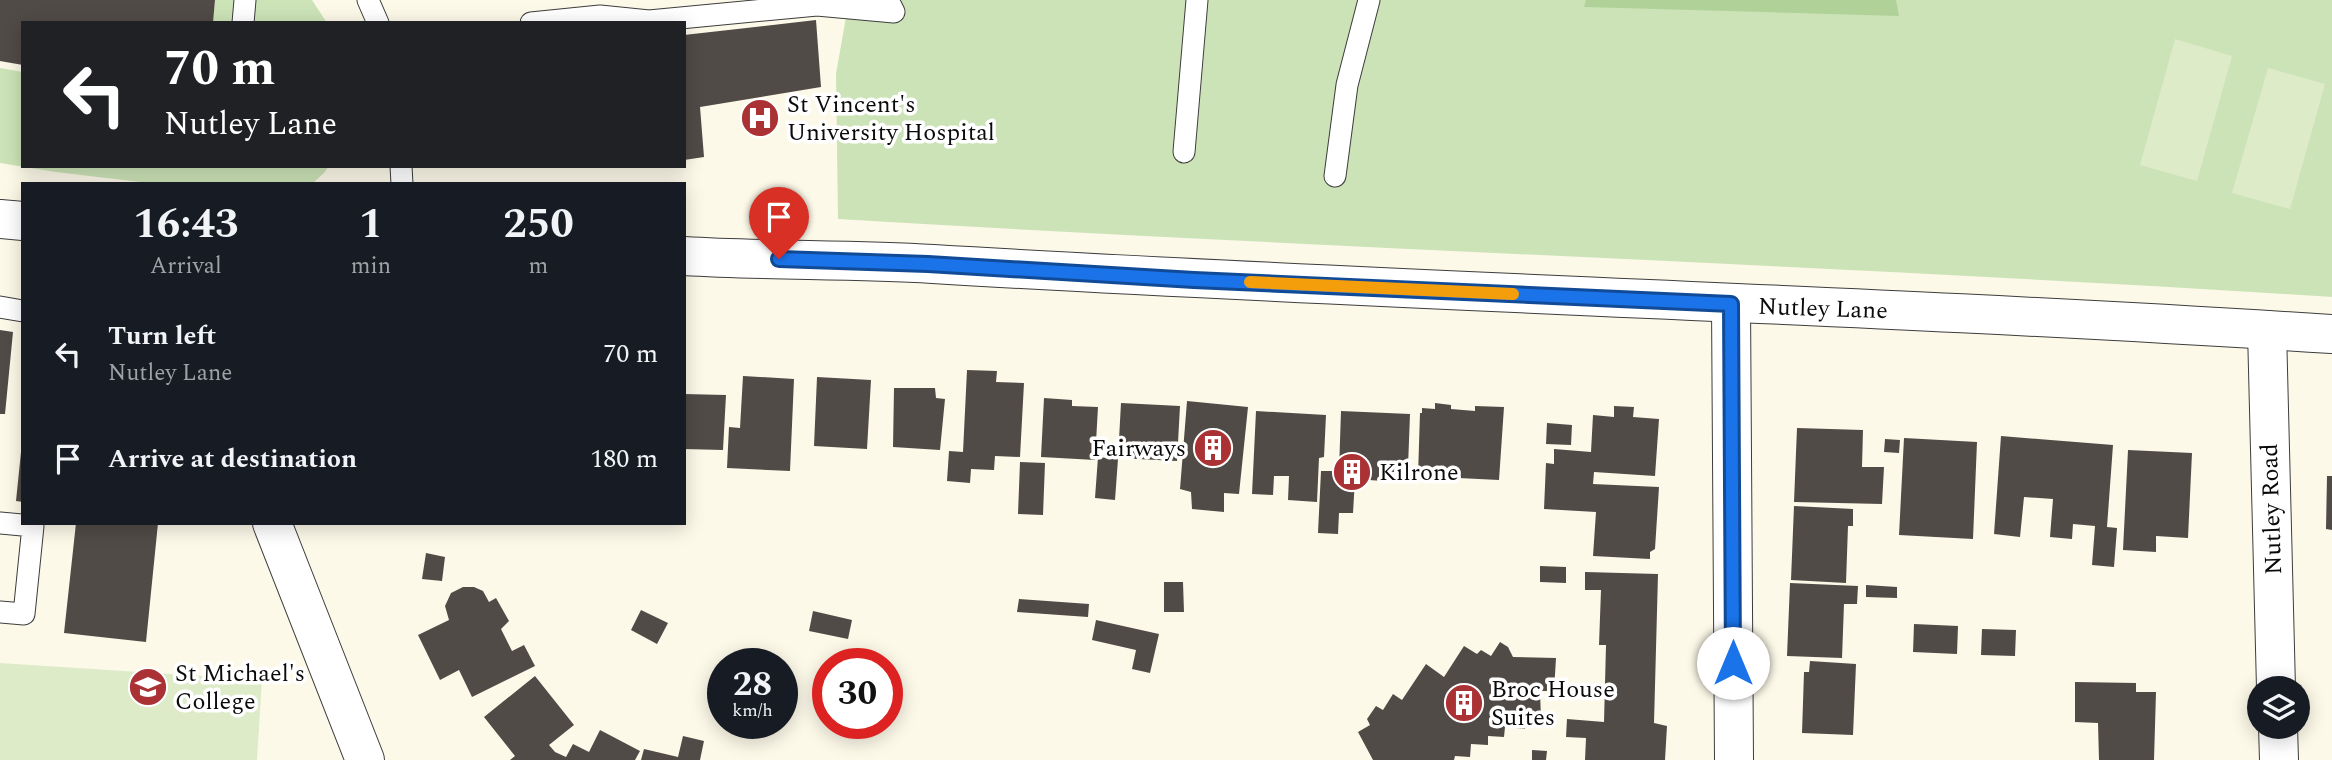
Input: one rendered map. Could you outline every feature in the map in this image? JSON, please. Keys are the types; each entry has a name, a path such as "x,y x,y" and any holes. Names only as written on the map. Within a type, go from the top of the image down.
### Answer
{"street":[{"path":"0,219 21,221"},
{"name":"Nutley Lane","path":"686,256 928,264 1194,280 1999,315 2332,334"},
{"path":"1731,304 1734,760"},
{"name":"Nutley Road","path":"2267,330 2276,676"},
{"path":"273,525 365,760"},
{"path":"2278,739 2279,760"}],"lane":[{"path":"243,21 245,0"},
{"path":"368,0 377,21"},
{"path":"541,21 605,8 649,21 817,5 894,12 888,0"},
{"path":"1184,152 1197,0"},
{"path":"1335,176 1347,85 1369,0"},
{"path":"0,307 21,311"},
{"path":"0,523 21,525"},
{"path":"0,612 23,614 33,526 22,525"}],"green space":[{"path":"215,0 312,0 326,21 213,21"},
{"path":"849,0 2332,0 2332,297 838,219 836,74"},
{"path":"1586,0 1896,0 1899,16 1584,7"},
{"path":"2175,39 2232,56 2197,181 2140,165"},
{"path":"0,68 21,72 21,166 0,163"},
{"path":"2268,68 2325,84 2290,209 2232,193"},
{"path":"31,168 328,168 314,182 140,182"},
{"name":"St Michael's College","path":"0,663 262,680 257,760 0,760"}],"building":[{"path":"0,0 215,0 213,21 21,21 21,65 0,61"},
{"path":"816,20 821,87 700,107 704,157 686,160 686,35"},
{"path":"0,330 13,332 5,414 0,414"},
{"path":"967,370 997,371 996,382 1024,383 1020,457 995,456 994,470 971,469 970,483 947,481 949,451 963,452"},
{"path":"743,376 794,379 790,471 727,468 729,427 740,428"},
{"path":"817,377 871,380 867,449 814,446"},
{"path":"894,388 935,388 936,398 945,399 940,450 893,447"},
{"path":"686,394 726,395 723,450 686,449"},
{"path":"1044,398 1072,400 1072,406 1098,407 1095,460 1041,457"},
{"name":"Fairways","path":"1187,401 1248,407 1239,494 1224,493 1224,512 1192,509 1191,492 1180,489"},
{"path":"1121,403 1180,406 1177,461 1118,458"},
{"path":"1435,403 1451,405 1451,409 1475,411 1475,406 1504,407 1499,480 1418,476 1420,413 1422,408 1435,409"},
{"path":"1614,406 1634,407 1633,417 1659,419 1655,476 1594,472 1593,484 1659,487 1655,549 1650,552 1650,559 1593,556 1596,512 1544,509 1546,463 1554,464 1554,449 1591,452 1593,415 1614,417"},
{"path":"1256,411 1326,415 1324,457 1319,458 1317,502 1288,500 1289,476 1274,476 1273,495 1252,494"},
{"name":"Kilrone","path":"1341,411 1410,414 1408,467 1398,466 1397,472 1384,472 1383,481 1355,479 1353,513 1339,513 1338,534 1318,533 1321,471 1339,471"},
{"path":"1547,423 1572,425 1571,445 1546,444"},
{"path":"1797,428 1863,430 1862,467 1884,467 1882,504 1794,502"},
{"path":"2001,436 2113,445 2107,527 2117,528 2114,567 2092,565 2095,526 2073,524 2072,539 2050,537 2053,499 2024,497 2020,537 1994,534"},
{"path":"1904,438 1977,442 1973,539 1899,535"},
{"path":"1885,439 1900,440 1899,453 1884,452"},
{"path":"2128,450 2192,453 2188,538 2156,536 2156,552 2123,550"},
{"path":"21,452 21,502 16,501"},
{"path":"1098,457 1118,459 1115,500 1095,498"},
{"path":"1020,462 1045,463 1043,515 1018,514"},
{"path":"2327,476 2332,476 2332,530 2326,529"},
{"path":"1794,506 1853,509 1853,526 1848,526 1846,583 1791,580"},
{"path":"76,525 158,525 146,642 64,633"},
{"path":"426,553 445,557 442,581 422,579"},
{"path":"1540,566 1566,567 1566,583 1540,582"},
{"path":"1585,572 1658,574 1654,723 1667,726 1665,760 1585,760 1586,738 1566,737 1567,719 1604,722 1606,645 1599,645 1601,590 1585,590"},
{"path":"1164,582 1183,582 1184,612 1164,612"},
{"path":"1790,583 1858,586 1857,604 1844,604 1842,658 1787,656"},
{"path":"1866,585 1897,587 1897,598 1866,597"},
{"path":"463,587 474,587 483,591 489,602 496,598 509,621 501,629 512,651 524,645 535,666 472,697 459,670 440,680 418,635 449,620 445,606 451,593"},
{"path":"1019,599 1089,604 1088,617 1017,612"},
{"path":"641,610 668,623 657,644 631,630"},
{"path":"813,611 852,620 848,639 809,631"},
{"path":"1096,620 1159,634 1150,673 1132,669 1136,650 1092,640"},
{"path":"1914,624 1958,626 1957,654 1913,652"},
{"path":"1982,629 2016,630 2015,656 1981,655"},
{"name":"Broc House Suites","path":"1500,642 1508,647 1513,657 1556,658 1554,691 1540,691 1541,719 1524,718 1525,729 1505,727 1504,737 1488,736 1488,745 1471,744 1470,757 1455,756 1454,760 1373,760 1358,732 1370,725 1367,719 1376,706 1383,710 1393,694 1402,700 1426,664 1444,677 1464,646 1477,654 1481,650 1491,656"},
{"path":"1810,661 1856,664 1853,735 1802,733 1804,672 1809,672"},
{"path":"535,676 574,725 549,745 555,752 566,757 573,744 589,752 600,730 640,751 635,760 510,760 515,756 484,717"},
{"path":"2075,682 2136,683 2136,692 2156,692 2154,760 2099,760 2098,723 2075,722"},
{"path":"683,736 704,741 700,760 641,760 644,749 678,757"},
{"path":"1532,750 1547,751 1546,760 1532,760"}],"slow traffic":[{"path":"1250,282 1513,294"}],"place":[{"name":"St Vincent's University Hospital","path":"760,118"},
{"name":"Fairways","path":"1213,448"},
{"name":"Kilrone","path":"1352,472"},
{"name":"St Michael's College","path":"148,687"},
{"name":"Broc House Suites","path":"1464,703"}],"route":[{"path":"779,259 1731,304 1733,663"}]}
